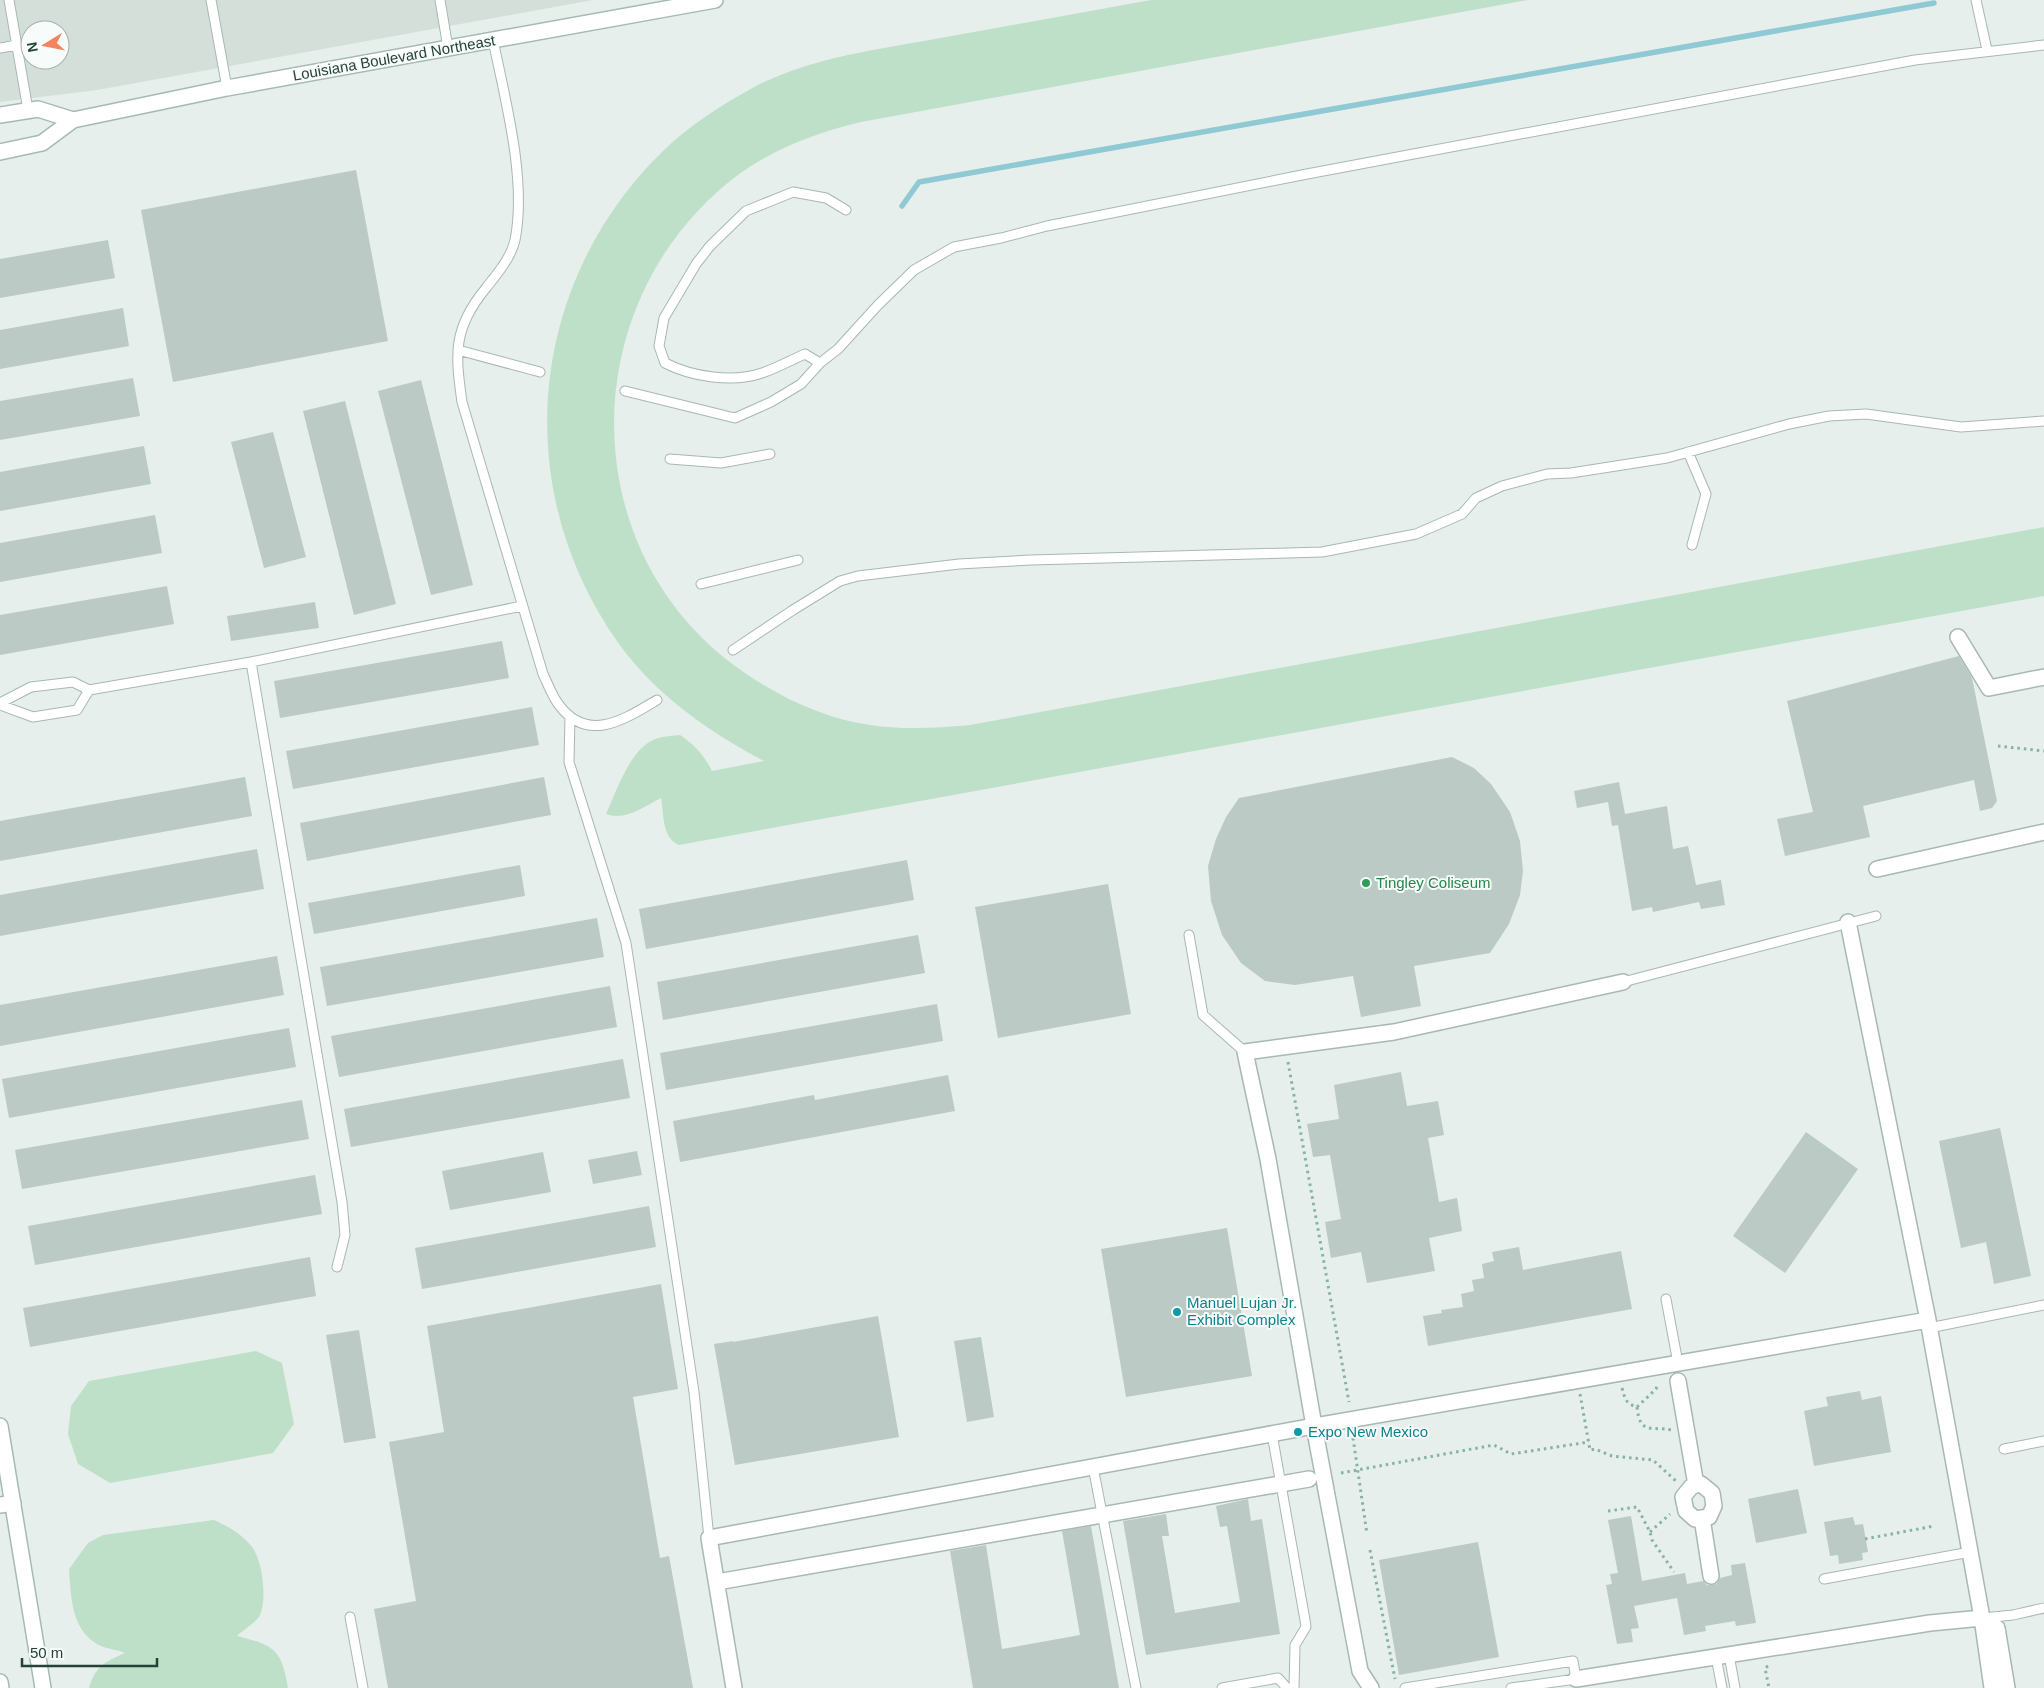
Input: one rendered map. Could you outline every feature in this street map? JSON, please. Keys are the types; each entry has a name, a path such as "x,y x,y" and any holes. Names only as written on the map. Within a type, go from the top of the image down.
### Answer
{"street":[{"name":"Louisiana Boulevard Northeast","path":"0,152 42,143 73,120 227,88 715,0"},
{"name":"Louisiana Boulevard Northeast","path":"0,115 38,109 73,120"},
{"path":"1958,637 1989,688 2044,677"},
{"path":"1877,869 2044,832"},
{"path":"1848,922 1929,1324 1982,1618 1992,1688"},
{"path":"1371,1688 1360,1671 1314,1426 1268,1159 1245,1052 1394,1032 1623,982"},
{"path":"734,1688 709,1538 1314,1426 1678,1363 1929,1324"},
{"path":"1678,1381 1687,1434 1692,1489"},
{"path":"0,1426 6,1504 43,1688"},
{"path":"717,1582 1309,1479"},
{"path":"1701,1484 1712,1493 1714,1506 1709,1517 1702,1518 1695,1519 1686,1511 1684,1497 1701,1484"},
{"path":"1702,1518 1711,1576"},
{"path":"1576,1679 1930,1623 1982,1618 1997,1628 2007,1688"},
{"path":"0,1682 1,1688"}],"lane":[{"path":"9,0 28,110"},
{"path":"211,0 227,88"},
{"path":"440,0 448,48"},
{"path":"1976,0 1987,50"},
{"path":"493,40 517,175 518,204 515,241 502,268 468,312 458,342 458,371 462,402 543,674 558,704 572,719 600,726 626,718 658,700"},
{"path":"0,48 17,45"},
{"path":"625,391 735,418 771,402 801,384 820,363 838,349 878,305 914,270 954,247 1047,226 1307,174 1915,60 1987,50 2044,45"},
{"path":"820,363 805,354 762,373 735,379 680,371 665,363 659,346 664,318 696,264 710,246 746,211 793,192 826,198 846,210"},
{"path":"458,350 540,372"},
{"path":"733,650 840,581 858,576 959,564 1031,560 1322,552 1416,534 1462,514 1476,498 1511,483 1547,474 1640,462 1688,452 1789,424 1829,416 1866,414 1961,427 2044,421"},
{"path":"1688,452 1706,494 1692,545"},
{"path":"670,459 721,463 770,454"},
{"path":"701,584 798,560"},
{"path":"0,704 30,688 72,682 89,690 251,662 522,606"},
{"path":"251,662 342,1202 345,1235 337,1267"},
{"path":"0,704 33,717 76,710 89,690"},
{"path":"570,716 569,762 626,943 694,1392 709,1538"},
{"path":"1623,982 1876,916"},
{"path":"1189,935 1203,1015 1245,1052"},
{"path":"1666,1299 1678,1363"},
{"path":"1929,1324 2044,1305"},
{"path":"1272,1434 1306,1627 1299,1636 1296,1645 1294,1688"},
{"path":"2004,1449 2044,1441"},
{"path":"1093,1467 1136,1688"},
{"path":"1824,1579 1970,1552"},
{"path":"1982,1618 2013,1615 2044,1608"},
{"path":"350,1617 363,1688"},
{"path":"1722,1656 1722,1688"},
{"path":"1722,1656 1735,1688"},
{"path":"1405,1688 1572,1661 1576,1679 1511,1688"},
{"path":"1222,1688 1278,1678 1287,1688"},
{"path":"1444,1682 1454,1688"}],"path":[{"path":"1998,746 2044,751"},
{"path":"1285,1047 1350,1402"},
{"path":"1655,1367 1658,1384 1637,1407 1638,1419 1642,1425 1648,1428 1687,1434"},
{"path":"1620,1373 1624,1398 1628,1404 1637,1407"},
{"path":"1578,1380 1590,1450 1595,1449 1612,1456 1653,1460 1692,1489"},
{"path":"1354,1438 1367,1534"},
{"path":"1341,1473 1494,1445 1511,1454 1589,1442"},
{"path":"1608,1511 1637,1507 1652,1540 1674,1572"},
{"path":"1866,1539 1934,1526"},
{"path":"1370,1550 1397,1688"},
{"path":"1769,1688 1765,1668 1775,1663"}],"shaded area":[{"path":"0,0 593,0 97,90 0,102"}],"green space":[{"path":"1151,0 1528,0 861,122 799,141 770,155 742,172 688,222 648,281 624,347 614,416 620,485 641,551 678,611 731,663 746,674 797,703 851,722 883,727 908,728 970,725 2044,527 2044,596 679,845 673,842 667,832 661,798 627,814 613,816 606,814 631,762 645,745 653,740 666,736 680,735 699,751 712,771 764,761 723,738 685,711 650,680 634,662 619,644 584,584 560,521 549,455 549,390 560,325 583,263 617,205 662,152 683,133 730,101 775,77 820,62 866,51"},
{"path":"256,1351 282,1363 294,1424 273,1453 110,1483 78,1464 68,1434 71,1406 89,1381"},
{"path":"214,1520 235,1531 248,1542 256,1553 263,1581 263,1600 260,1615 253,1624 237,1636 259,1642 274,1651 283,1665 288,1688 89,1688 95,1674 102,1665 125,1653 103,1647 92,1641 84,1633 75,1614 72,1603 69,1569 88,1543 103,1535"}],"building":[{"path":"356,170 388,341 173,382 141,210"},
{"path":"108,240 115,278 0,298 0,259"},
{"path":"123,308 129,346 0,369 0,330"},
{"path":"133,378 140,416 0,440 0,401"},
{"path":"421,380 473,585 431,595 378,391"},
{"path":"345,401 396,604 354,615 303,411"},
{"path":"273,432 306,557 264,568 231,442"},
{"path":"144,446 151,484 0,511 0,472"},
{"path":"155,515 162,553 0,582 0,543"},
{"path":"167,586 174,624 0,655 0,615"},
{"path":"315,602 319,628 231,641 227,616"},
{"path":"502,641 509,678 280,718 274,681"},
{"path":"1959,656 1972,678 1997,801 1992,808 1980,811 1974,780 1863,806 1870,837 1785,856 1777,819 1813,812 1787,701"},
{"path":"532,707 539,745 293,789 286,751"},
{"name":"Tingley Coliseum","path":"1452,757 1474,768 1491,784 1510,812 1520,841 1523,871 1520,895 1509,924 1490,953 1414,966 1421,1006 1361,1017 1353,976 1295,985 1265,981 1241,963 1222,935 1211,901 1208,866 1216,839 1226,817 1239,798"},
{"path":"245,777 252,816 0,861 0,821"},
{"path":"544,777 551,815 307,861 300,823"},
{"path":"1619,782 1625,814 1667,806 1673,849 1688,846 1696,885 1721,880 1725,905 1701,909 1699,902 1653,912 1652,907 1632,911 1618,825 1612,826 1608,802 1577,808 1574,791"},
{"path":"257,849 264,889 0,936 0,895"},
{"path":"907,860 914,900 646,949 639,909"},
{"path":"520,865 525,896 314,934 308,903"},
{"path":"1108,884 1131,1014 998,1038 975,907"},
{"path":"597,918 604,957 327,1006 320,967"},
{"path":"918,935 925,973 663,1020 657,982"},
{"path":"277,956 284,995 0,1046 0,1005"},
{"path":"610,986 617,1027 339,1077 331,1036"},
{"path":"937,1004 943,1041 666,1090 660,1053"},
{"path":"289,1028 296,1067 9,1118 2,1079"},
{"path":"623,1059 630,1098 351,1147 344,1109"},
{"path":"1401,1072 1407,1106 1438,1101 1444,1135 1428,1138 1439,1202 1457,1198 1462,1231 1429,1238 1435,1271 1367,1283 1361,1252 1331,1258 1325,1222 1341,1219 1330,1155 1313,1157 1307,1124 1339,1119 1334,1085"},
{"path":"948,1075 955,1111 680,1162 673,1121 814,1095 815,1100"},
{"path":"302,1100 309,1139 22,1189 15,1150"},
{"path":"2000,1128 2031,1276 1994,1284 1986,1242 1961,1248 1939,1141"},
{"path":"1806,1132 1858,1169 1785,1273 1733,1236"},
{"path":"637,1151 642,1175 593,1184 588,1160"},
{"path":"543,1152 551,1192 450,1210 442,1171"},
{"path":"315,1175 322,1214 35,1265 28,1226"},
{"path":"649,1206 656,1247 422,1289 415,1248"},
{"name":"Manuel Lujan Jr. Exhibit Complex","path":"1227,1228 1252,1376 1126,1397 1101,1249"},
{"path":"1519,1247 1523,1270 1621,1251 1632,1309 1428,1346 1423,1316 1442,1313 1441,1310 1463,1307 1461,1294 1474,1291 1472,1280 1484,1278 1482,1264 1494,1261 1492,1252"},
{"path":"310,1257 316,1296 30,1347 23,1308"},
{"path":"661,1284 678,1389 633,1397 660,1558 669,1556 693,1688 388,1688 374,1609 416,1601 389,1442 444,1432 427,1326"},
{"path":"878,1316 899,1437 735,1465 714,1344"},
{"path":"359,1330 376,1438 344,1443 326,1335"},
{"path":"981,1337 994,1417 967,1422 954,1341"},
{"path":"1860,1391 1862,1400 1881,1396 1891,1452 1814,1466 1804,1411 1828,1406 1826,1397"},
{"path":"1798,1489 1807,1533 1756,1543 1748,1499"},
{"path":"1248,1499 1251,1521 1262,1519 1280,1634 1146,1655 1123,1521 1166,1514 1169,1536 1162,1536 1175,1613 1240,1602 1227,1526 1220,1527 1216,1506"},
{"path":"1631,1516 1642,1581 1685,1573 1687,1584 1703,1581 1707,1585 1713,1585 1720,1578 1732,1575 1731,1565 1745,1563 1756,1623 1736,1626 1735,1621 1705,1626 1706,1631 1684,1635 1677,1598 1634,1606 1639,1628 1631,1629 1633,1642 1617,1644 1606,1585 1612,1584 1610,1574 1618,1573 1608,1520"},
{"path":"1853,1517 1855,1525 1863,1524 1868,1552 1862,1553 1863,1560 1839,1564 1838,1555 1830,1556 1824,1522"},
{"path":"1091,1526 1119,1688 973,1688 950,1551 986,1545 1002,1649 1080,1635 1062,1531"},
{"path":"1478,1542 1499,1657 1399,1675 1379,1560"}],"waterway":[{"path":"902,206 919,182 1934,3"}],"place":[{"name":"Tingley Coliseum","path":"1366,883"},
{"name":"Manuel Lujan Jr. Exhibit Complex","path":"1177,1312"},
{"name":"Expo New Mexico","path":"1298,1432"}]}
